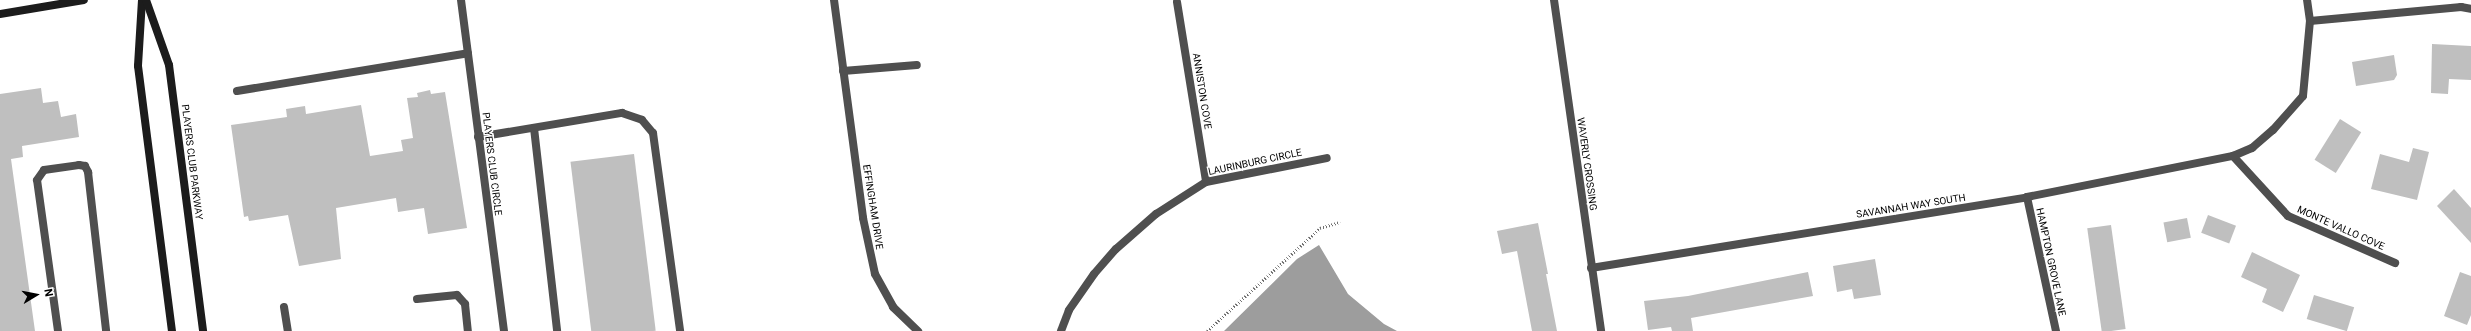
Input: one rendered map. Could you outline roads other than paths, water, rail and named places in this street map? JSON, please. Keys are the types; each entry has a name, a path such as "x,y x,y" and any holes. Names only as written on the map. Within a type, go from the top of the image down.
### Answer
{"street":[{"path":"0,14 84,0"},
{"path":"142,0 138,66 172,331"},
{"name":"PLAYERS CLUB PARKWAY","path":"146,0 169,65 203,331"},
{"name":"PLAYERS CLUB CIRCLE","path":"461,0 504,331"},
{"name":"EFFINGHAM DRIVE","path":"834,0 863,218 875,274 893,307 918,331"},
{"name":"WAVERLY CROSSING","path":"1554,0 1601,331"},
{"name":"SAVANNAH WAY SOUTH","path":"1591,268 2027,197 2233,156 2252,148 2273,130 2302,96 2310,21 2307,0"},
{"name":"ANNISTON COVE","path":"1177,2 1206,182"},
{"path":"2310,21 2461,7 2471,9"},
{"path":"237,91 468,53"},
{"path":"843,71 917,66"},
{"path":"478,137 622,114 642,120 653,133 680,331"},
{"path":"534,128 557,331"},
{"name":"MONTE VALLO COVE","path":"2233,156 2288,216 2395,262"},
{"name":"LAURINBURG CIRCLE","path":"1062,331 1069,310 1116,249 1156,214 1206,182 1327,158"},
{"path":"58,331 37,180 44,170 79,165 84,166 88,172 106,331"},
{"name":"HAMPTON GROVE LANE","path":"2027,197 2056,331"},
{"path":"416,299 457,295 465,304 468,331"},
{"path":"284,307 288,331"}]}
